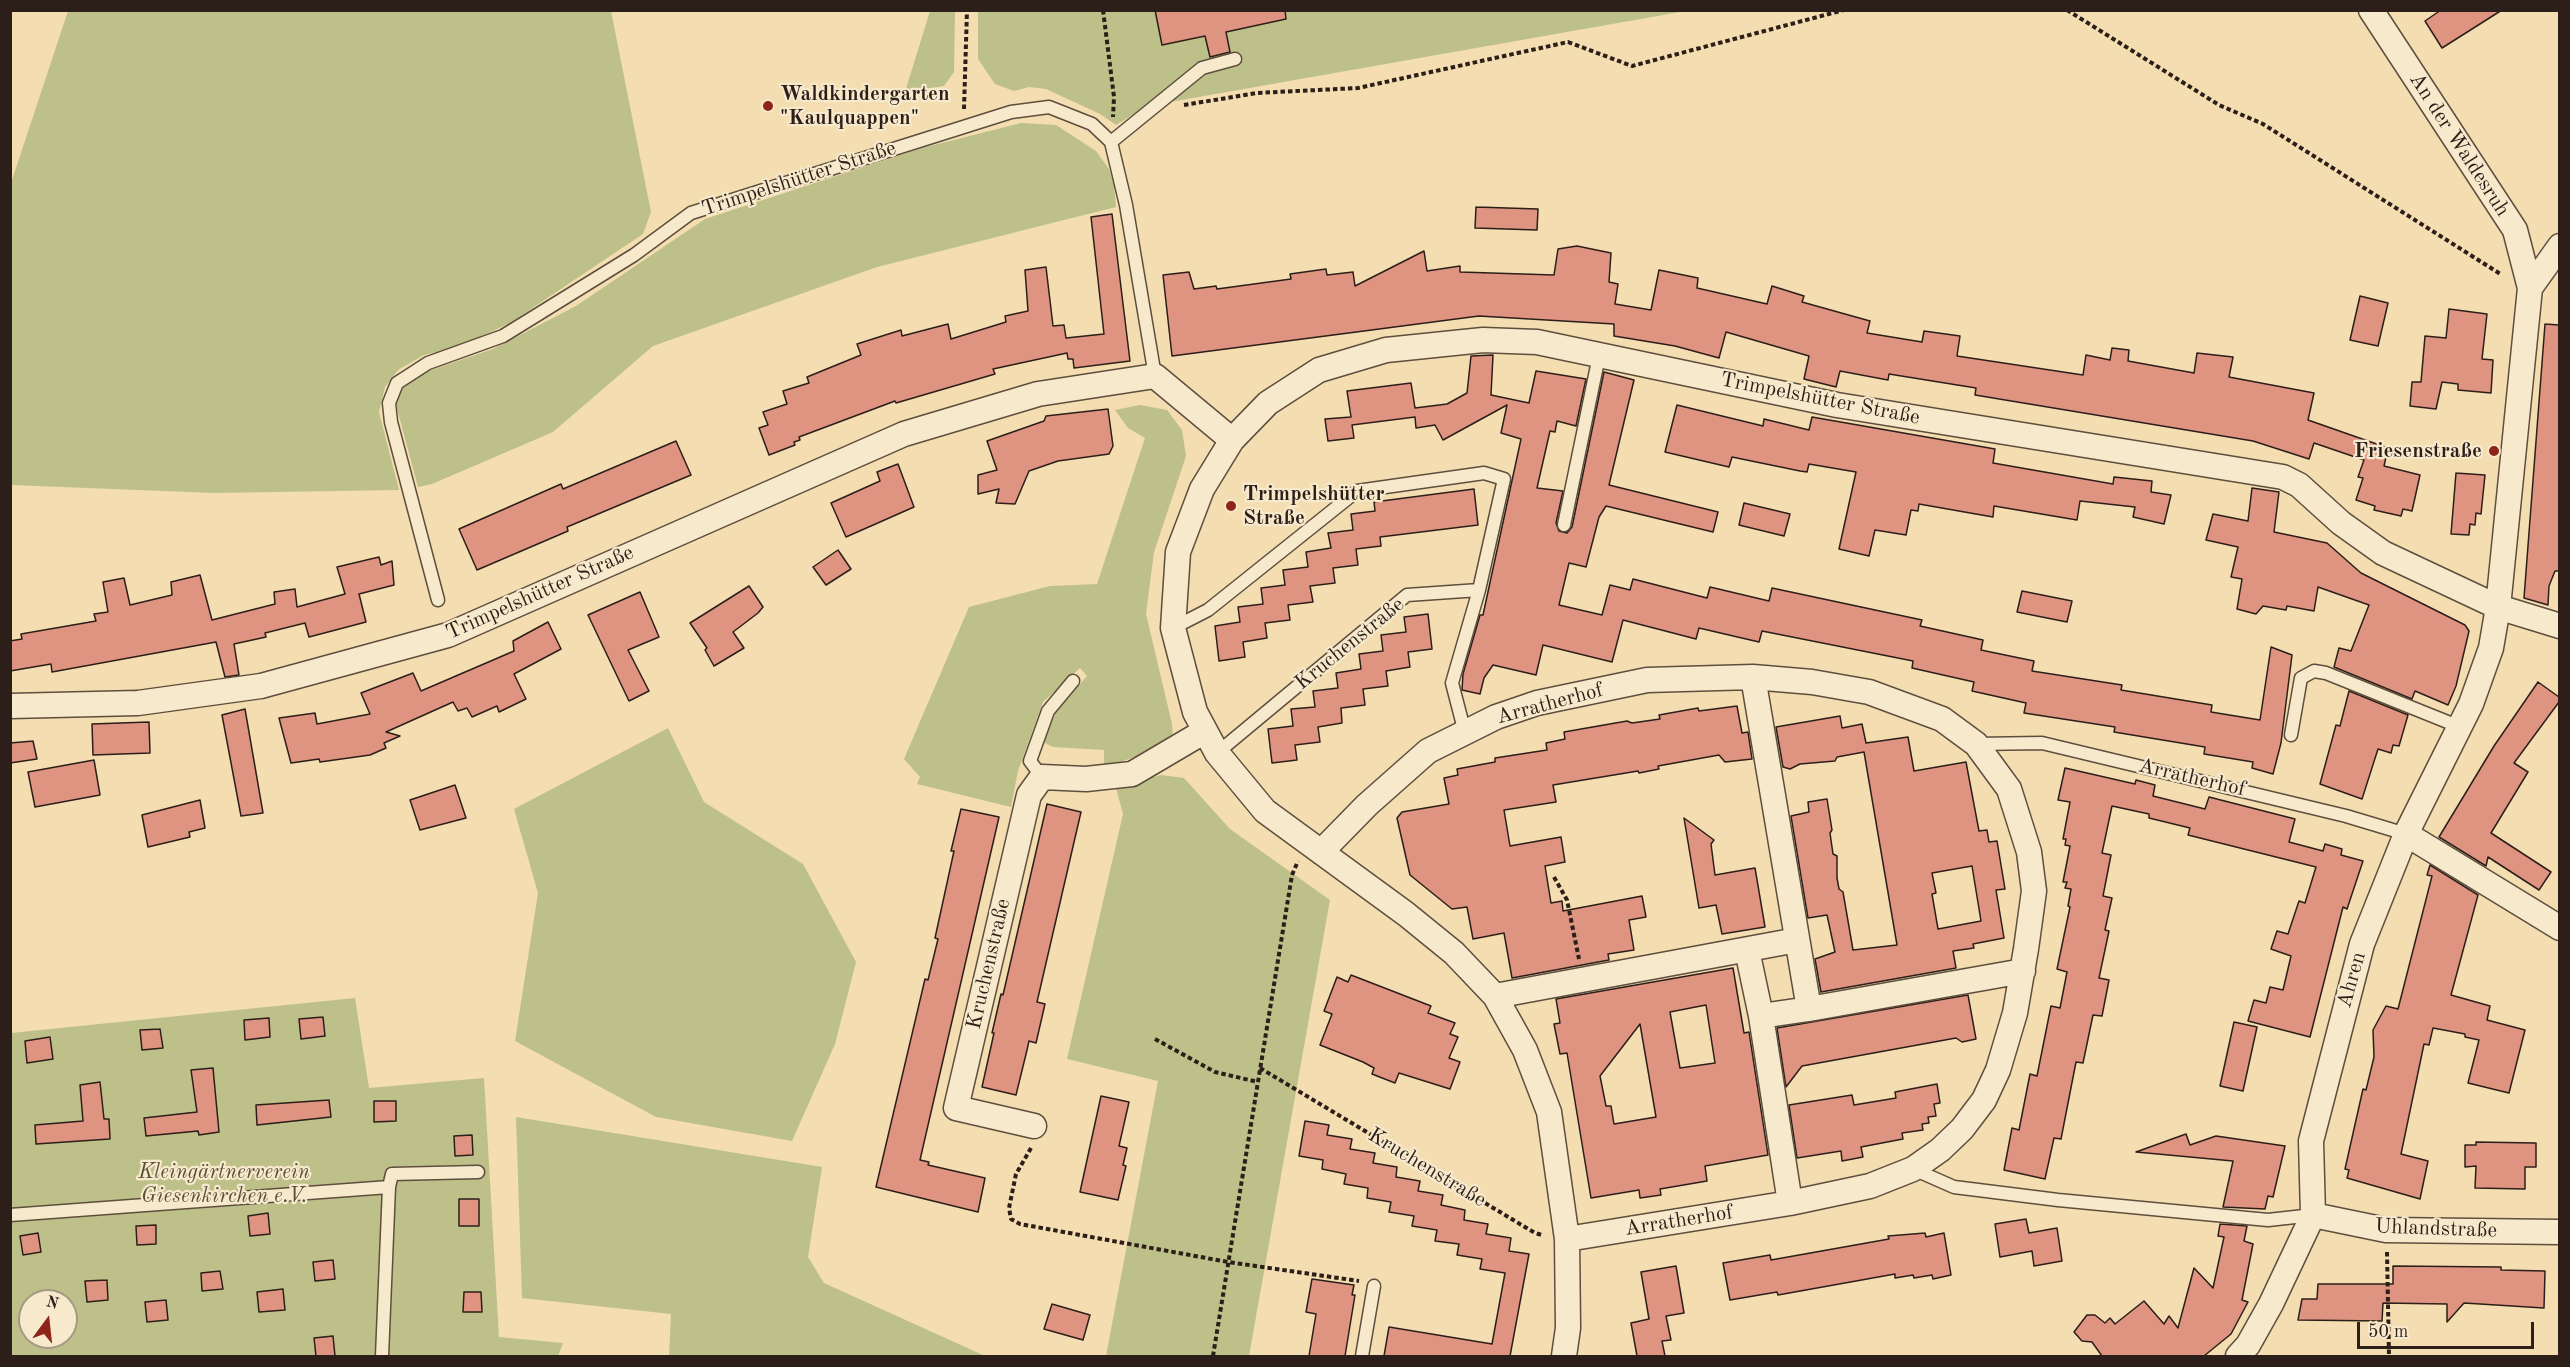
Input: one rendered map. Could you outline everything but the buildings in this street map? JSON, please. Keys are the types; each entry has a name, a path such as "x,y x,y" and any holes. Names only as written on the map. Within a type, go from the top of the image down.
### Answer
{"street":[{"name":"An der Waldesruh","path":"2371,10 2515,230 2530,288"},
{"path":"2498,607 2530,288 2559,246"},
{"name":"Trimpelshütter Straße","path":"1232,440 1268,404 1310,375 1350,359 1386,350 1483,340 1537,342 1837,405 2283,477 2299,485 2341,523 2383,553 2498,607 2559,626"},
{"path":"1155,376 1232,440 1202,489 1178,552 1173,628 1195,712 1216,753 1265,811 1406,914 1454,953 1495,996 1525,1050 1549,1112 1567,1239 1568,1316 1564,1356"},
{"name":"Trimpelshütter Straße","path":"10,706 138,703 261,687 380,655 448,635 904,434 1038,394 1155,376"},
{"name":"Ahren","path":"2238,1356 2248,1345 2271,1304 2313,1215 2311,1142 2329,1063 2362,944 2406,834 2471,704 2490,648 2498,607"},
{"path":"1753,677 1809,1009"},
{"name":"Arratherhof","path":"1314,847 1367,805 1428,751 1496,717 1537,703 1647,680 1753,677 1812,682 1869,692 1942,719 1976,744 2009,789 2029,852 2034,891 2023,971 2015,1013 2003,1055 1984,1100 1955,1136 1913,1169 1870,1186 1790,1203 1567,1239"},
{"path":"1042,777 1086,779 1132,774 1205,731"},
{"name":"Kruchenstraße","path":"1034,1126 956,1108 1029,795 1042,777"},
{"path":"2406,834 2559,928"},
{"path":"1495,996 1797,939"},
{"path":"1747,950 1761,1016 1790,1203"},
{"path":"1761,1016 2023,971"},
{"name":"Uhlandstraße","path":"2313,1215 2386,1230 2559,1232"}],"lane":[{"path":"1155,376 1126,205 1111,142 1202,68 1235,59"},
{"name":"Trimpelshütter Straße","path":"438,600 391,422 389,403 397,383 428,363 503,336 634,255 691,213 1011,112 1049,107 1092,124 1111,142"},
{"path":"1564,525 1599,356"},
{"path":"1173,628 1208,610 1357,490 1485,473 1504,479 1479,590 1452,683 1465,733"},
{"name":"Kruchenstraße","path":"1216,753 1407,595 1479,590"},
{"path":"2291,735 2301,678 2314,671 2326,673 2460,727"},
{"path":"1042,777 1030,761 1048,711 1073,681"},
{"name":"Arratherhof","path":"1976,744 2042,743 2324,810 2406,834"},
{"path":"1913,1169 1954,1187 2058,1200 2268,1220 2313,1215"},
{"path":"382,1356 389,1187 392,1174 478,1172"},
{"path":"10,1215 389,1187"},
{"path":"1362,1356 1374,1286"}],"path":[{"path":"962,127 967,74 967,10"},
{"path":"1103,10 1114,97 1111,142"},
{"path":"1179,106 1257,93 1358,88 1568,42 1632,66 1844,10"},
{"path":"2067,10 2219,105 2263,124 2496,273 2530,288"},
{"path":"1214,1356 1292,875 1314,847"},
{"path":"1554,877 1567,900 1583,980"},
{"path":"1155,1039 1215,1072 1258,1082"},
{"name":"Kruchenstraße","path":"1260,1068 1535,1233 1567,1239"},
{"path":"1034,1126 1032,1146 1016,1174 1009,1208 1011,1219 1020,1224 1374,1286"},
{"path":"2386,1230 2388,1356"}],"green space":[{"path":"68,11 611,11 651,212 643,234 510,323 458,347 424,355 398,370 385,387 379,412 399,490 214,493 11,485 11,183"},
{"path":"930,11 955,11 954,72 944,86 905,92"},
{"path":"978,11 1686,11 1159,104 1157,100 1116,125 1100,114 1046,89 1029,87 1014,91 995,84 978,59"},
{"path":"1021,123 1056,125 1096,151 1109,169 1114,185 1116,207 877,267 653,346 553,432 432,484 418,487 396,405 399,389 414,376 493,349 576,306 705,219 922,148"},
{"path":"1140,405 1167,410 1182,430 1186,456 1154,552 1146,614 1172,724 1173,743 1104,768 1104,750 1053,747 1043,742 1057,710 1087,676 1080,668 1043,702 1018,771 1011,807 917,784 920,777 904,759 969,607 1050,586 1097,584 1145,438 1128,428 1115,410"},
{"path":"668,728 704,802 803,864 856,962 835,1044 792,1141 656,1117 515,1041 538,893 514,809"},
{"path":"1161,775 1184,778 1230,829 1330,900 1249,1356 1106,1356 1158,1081 1067,1059 1123,814 1116,788"},
{"name":"Kleingärtnerverein Giesenkirchen e.V.","path":"355,998 369,1088 484,1078 499,1337 563,1343 558,1356 11,1356 11,1033"},
{"path":"516,1117 822,1167 808,1257 824,1283 985,1356 669,1356 671,1314 522,1298"}],"place":[{"name":"Waldkindergarten \"Kaulquappen\"","path":"768,106"},
{"name":"Friesenstraße","path":"2494,451"},
{"name":"Trimpelshütter Straße","path":"1231,506"}]}
